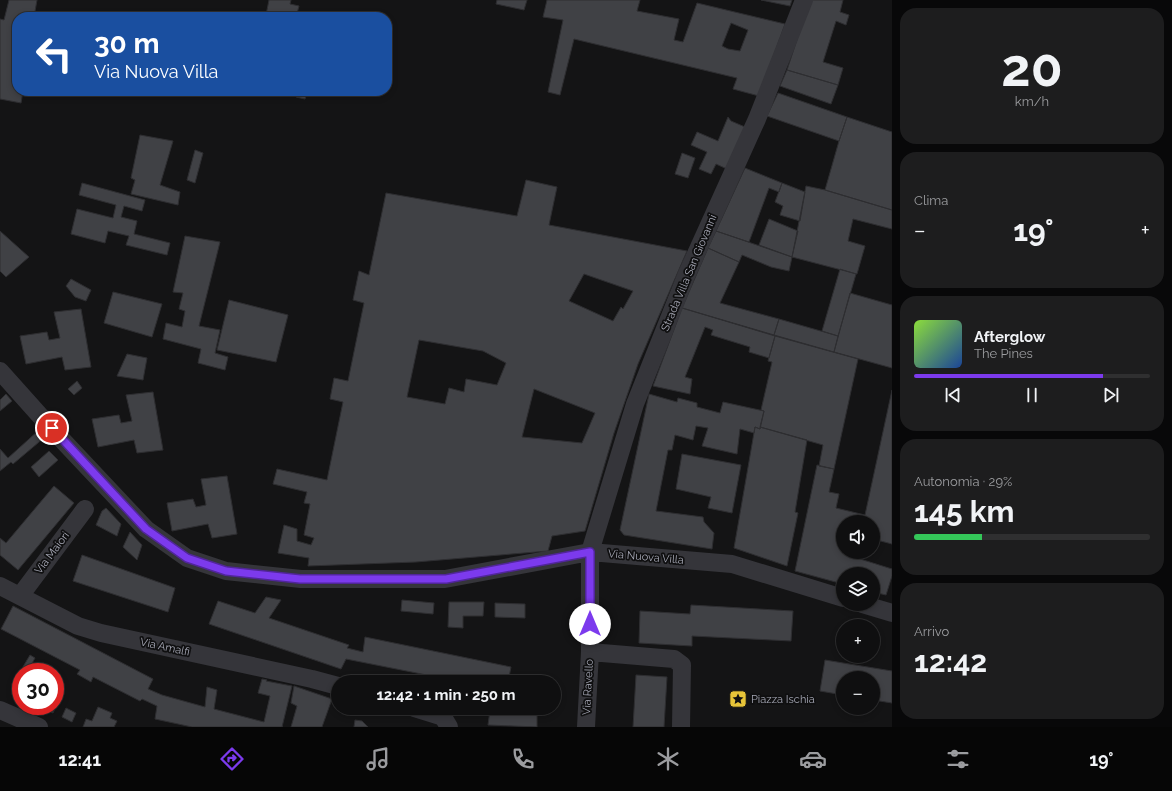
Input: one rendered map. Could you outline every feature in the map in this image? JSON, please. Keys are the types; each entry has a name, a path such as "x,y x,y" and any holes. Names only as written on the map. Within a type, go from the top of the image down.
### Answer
{"street":[{"name":"Strada Villa San Giovanni","path":"590,552 635,404 686,276 757,119 804,0"},
{"name":"Via Nuova Villa","path":"0,370 146,529 187,558 226,571 300,579 446,579 590,552 732,564 836,596"},
{"name":"Via Maiori","path":"7,593 85,510"},
{"name":"Via Ravello","path":"586,727 590,652 590,552"},
{"name":"Via Amalfi","path":"7,593 78,626 101,633 331,684"},
{"path":"880,609 892,613"},
{"path":"590,652 674,659 682,665 681,727"},
{"path":"0,710 39,727"},
{"path":"437,715 443,717 449,727"}],"building":[{"path":"9,0 37,0 35,12 12,12 12,96 22,96 21,103 0,99 0,19 4,20"},
{"path":"269,0 291,0 290,4 299,6 297,12 267,12"},
{"path":"497,0 527,0 524,10 496,4"},
{"path":"547,0 640,0 637,11 679,19 674,40 683,42 697,3 785,24 759,96 733,89 737,78 574,39 560,95 548,92 563,20 543,17","holes":["731,23 748,30 740,51 728,49 722,46"]},
{"path":"761,0 792,0 790,6"},
{"path":"810,0 843,0 840,12 849,15 846,25 836,21 823,62 843,68 838,85 787,70"},
{"path":"787,70 838,85 831,104 780,86"},
{"path":"778,93 847,117 839,141 767,116"},
{"path":"296,96 306,96 305,99"},
{"path":"728,117 731,121 745,127 727,169 716,164 711,174 699,169 707,152 691,145 697,132 718,141"},
{"path":"847,117 892,132 892,210 825,190"},
{"path":"140,135 173,141 160,185 180,192 178,205 131,194 135,180 131,178"},
{"path":"195,150 203,153 195,183 187,180"},
{"path":"682,153 695,158 688,178 675,174"},
{"path":"745,168 782,183 779,192 769,188 749,242 716,231"},
{"path":"526,180 557,187 549,225 687,251 638,364 614,433 585,531 552,536 548,551 416,562 308,566 309,558 278,553 284,525 297,529 297,541 311,545 314,538 304,535 310,504 304,503 307,492 273,484 277,469 327,480 343,402 330,399 334,378 348,381 364,303 353,300 359,271 369,275 386,193 517,216","holes":["584,274 633,291 623,309 621,307 613,321 569,301","419,340 483,351 506,363 497,385 466,379 464,392 449,388 445,404 407,397","534,389 595,413 582,443 522,437"]},
{"path":"82,183 145,200 142,211 124,206 121,217 137,221 134,234 170,243 167,255 126,245 129,236 108,231 105,243 71,234 77,209 113,218 116,205 79,195"},
{"path":"782,183 805,192 800,221 780,215 783,206 775,202"},
{"path":"806,186 825,190 892,210 892,229 853,219 848,241 865,246 857,274 792,257"},
{"path":"769,219 798,231 792,257 759,245"},
{"path":"0,231 29,257 6,277 0,271"},
{"path":"716,231 792,257 789,271 771,267 742,255 739,262 708,248"},
{"path":"185,236 220,242 199,326 220,330 215,353 228,357 225,370 198,363 201,349 163,339 166,323 182,327 185,311 179,309 183,293 173,292"},
{"path":"708,248 739,262 720,303 779,319 774,335 682,308"},
{"path":"840,269 856,274 838,336 822,331"},
{"path":"71,279 91,290 86,301 75,297 66,286"},
{"path":"113,292 162,304 152,337 104,323"},
{"path":"850,293 892,305 892,368 834,352"},
{"path":"229,300 288,315 276,362 217,350"},
{"path":"682,308 775,336 769,358 749,352 750,347 711,335 713,330 705,327 685,377 692,379 690,394 653,386"},
{"path":"81,309 91,367 65,370 62,357 26,364 20,336 47,332 49,340 60,338 54,312"},
{"path":"779,319 838,336 834,352 774,335"},
{"path":"775,336 858,359 834,469 819,466 823,445 760,427 764,411 761,410 772,362 768,361"},
{"path":"127,354 147,358 143,380 117,376"},
{"path":"77,381 82,388 74,395 68,389"},
{"path":"892,390 892,544 880,541 880,515 865,515"},
{"path":"153,392 163,450 137,453 134,440 98,447 92,419 119,415 121,423 132,421 126,395"},
{"path":"6,394 12,401 0,411 0,400"},
{"path":"649,394 677,402 678,398 697,403 697,407 720,413 723,402 764,411 760,429 755,427 754,433 740,429 737,454 702,446 708,428 696,426 693,440 675,435 672,450 668,450 656,511 703,517 704,522 714,533 712,549 624,535 620,530"},
{"path":"755,427 760,429 760,427 807,440 795,512 798,513 787,566 734,548"},
{"path":"39,430 45,437 13,464 11,462 0,471 0,449 8,458"},
{"path":"49,451 58,460 39,477 31,467"},
{"path":"682,454 741,465 732,513 708,508 711,497 676,489"},
{"path":"817,465 834,469 829,492 839,494 836,508 865,515 836,515 836,559 860,559 892,569 892,576 886,595 880,594 880,567 836,567 836,582 795,571"},
{"path":"227,476 237,534 212,538 208,524 172,531 167,503 193,499 196,507 206,505 201,479"},
{"path":"54,486 74,503 18,570 0,555 0,538 6,543"},
{"path":"106,508 121,524 117,536 96,525 102,511"},
{"path":"130,532 142,545 137,560 123,547"},
{"path":"82,555 175,588 168,612 73,581"},
{"path":"266,597 281,600 269,618 349,645 347,648 363,652 365,637 511,667 509,675 427,675 346,659 341,669 209,624 218,601 255,613"},
{"path":"402,600 434,603 433,614 401,611"},
{"path":"449,602 484,602 483,616 463,616 463,628 448,627"},
{"path":"495,603 525,604 525,618 495,617"},
{"path":"691,605 793,611 791,641 692,636 692,646 639,643 640,611 690,614"},
{"path":"13,606 153,679 148,689 162,695 205,707 207,687 217,690 214,709 264,722 270,696 258,693 262,679 292,686 282,727 192,727 155,719 157,706 142,699 140,701 93,677 91,682 77,674 80,670 1,629"},
{"path":"30,655 35,658 32,663 25,663"},
{"path":"825,660 892,671 892,703 880,701 880,671 836,671 836,694 820,691"},
{"path":"636,675 667,677 664,727 633,727"},
{"path":"294,686 331,699 322,727 291,727 297,706 291,703"},
{"path":"98,707 112,713 110,718 117,721 114,727 83,727 86,719 92,721"},
{"path":"66,708 76,713 72,722 62,717"},
{"path":"489,715 537,715 537,727 488,725"},
{"path":"355,720 362,721 368,727 354,727"}],"place":[{"name":"Piazza Ischia","path":"738,699"}],"route":[{"path":"52,428 146,529 187,558 226,571 300,579 446,579 590,552 590,624"}]}
